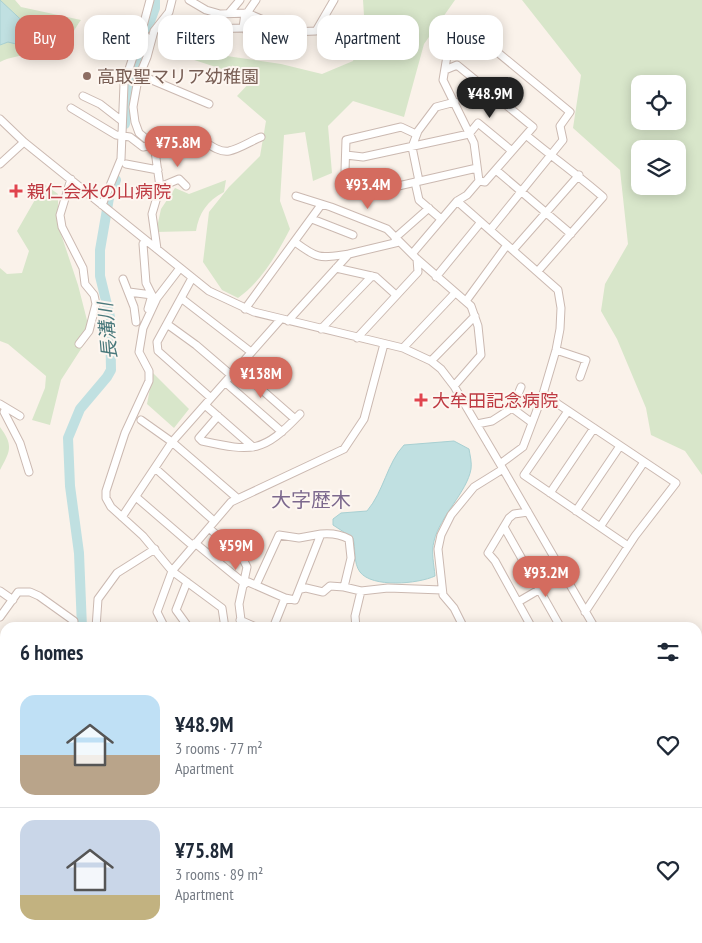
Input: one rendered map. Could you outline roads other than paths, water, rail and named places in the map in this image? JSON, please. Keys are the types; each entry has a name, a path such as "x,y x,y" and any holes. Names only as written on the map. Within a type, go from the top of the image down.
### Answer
{"street":[{"path":"146,15 150,0"},
{"path":"157,249 152,214 160,187 158,170 151,144 139,133 133,107 140,75 154,31 169,12 172,0"},
{"path":"189,0 206,10 220,14 246,13 290,32 316,31 330,1"},
{"path":"230,14 240,0"},
{"path":"233,28 243,28 246,13 256,0"},
{"path":"479,181 474,143 443,80 450,38 462,23 570,112 560,126 563,140 490,230"},
{"path":"102,205 120,159 124,84 132,60"},
{"path":"446,70 457,65 534,127 485,182 479,181"},
{"path":"140,75 209,104"},
{"path":"83,96 100,104 122,122"},
{"path":"441,219 420,200 412,147 416,134 436,107 455,102"},
{"path":"71,108 116,135 130,137 143,147 175,132 184,132 206,140 214,149 228,151 261,137"},
{"path":"0,119 24,142 209,291 245,309 280,320 403,348 431,361 441,369 454,386 477,424 592,622"},
{"path":"346,155 363,157 469,134 478,123 512,151"},
{"path":"416,134 401,127 346,140 345,171 351,192 358,195 477,168"},
{"path":"526,135 550,155 579,175 603,197 538,271"},
{"path":"0,164 24,142"},
{"path":"126,164 158,170"},
{"path":"496,170 571,234"},
{"path":"513,250 579,175"},
{"path":"70,179 60,215 61,221 83,268 85,284 94,295 96,304 89,331 80,344"},
{"path":"160,187 179,179 186,186"},
{"path":"414,257 441,219 479,181"},
{"path":"296,196 387,229 414,257 471,306 481,355 454,386"},
{"path":"457,201 558,290 561,308 556,350 527,440 523,447 502,466 474,487 447,521 438,550 442,590 443,595 454,608 461,622"},
{"path":"245,309 322,205"},
{"path":"296,242 313,256 322,258 348,254 397,240 429,208"},
{"path":"312,219 353,235"},
{"path":"436,277 482,222"},
{"path":"143,244 146,283 152,295 139,352 149,371 149,381 125,433 106,491 106,498 111,507 154,549 172,571 222,608 224,622"},
{"path":"466,301 507,245"},
{"path":"288,321 348,254"},
{"path":"357,338 418,272 414,257"},
{"path":"143,328 157,298 180,268"},
{"path":"336,268 372,276 396,295"},
{"path":"321,329 372,276"},
{"path":"192,278 157,342 158,351 211,398"},
{"path":"123,279 129,292 136,322"},
{"path":"129,292 152,295"},
{"path":"403,348 455,293"},
{"path":"181,298 251,352"},
{"path":"431,361 474,316"},
{"path":"122,517 172,442 280,320"},
{"path":"167,324 196,345 231,375"},
{"path":"163,622 157,612 172,571 231,502 344,449 364,419 384,344"},
{"path":"556,350 586,360 580,377"},
{"path":"218,416 198,438 240,449 267,442 282,432 298,416 237,368"},
{"path":"225,382 282,432"},
{"path":"477,424 492,420 512,408 521,388"},
{"path":"543,394 676,483 628,546 585,612"},
{"path":"205,405 253,447"},
{"path":"3,406 20,416"},
{"path":"3,406 4,412 20,443 29,472"},
{"path":"512,408 532,422"},
{"path":"568,411 524,476 628,546"},
{"path":"141,420 172,442 237,498"},
{"path":"550,493 594,428"},
{"path":"576,511 620,446"},
{"path":"600,527 644,462"},
{"path":"155,468 214,521"},
{"path":"136,497 194,545 246,582 285,598 295,600 301,590 306,588 323,592 330,586 344,586 361,590 388,588 442,590"},
{"path":"528,512 514,514 504,527 499,538 491,544 488,552 529,622"},
{"path":"504,527 559,622"},
{"path":"208,528 243,559 247,567 246,582 239,604 240,620 244,622"},
{"path":"256,585 279,535 299,538 321,534 341,535 349,539 351,558 344,586"},
{"path":"301,590 299,587 321,534"},
{"path":"99,622 96,619 98,600 118,573 154,549"},
{"path":"518,602 564,575"},
{"path":"185,622 176,610 186,582"},
{"path":"0,590 13,600"},
{"path":"356,622 355,616 361,590"},
{"path":"0,617 18,592 30,592 39,596 74,622"},
{"path":"275,622 285,598"},
{"path":"506,943 517,943"}],"water":[{"path":"0,0 16,15 15,44 8,42 0,45"},
{"path":"454,441 469,449 471,469 469,478 437,532 433,545 435,576 418,581 396,583 366,577 360,572 356,564 353,538 333,525 333,519 341,513 367,511 378,495 393,460 404,445"}],"waterway":[{"name":"長溝川","path":"125,124 131,73 155,8 155,0"},
{"name":"長溝川","path":"82,622 79,553 70,486 68,438 80,409 111,370 110,317 100,276 100,250 109,198 116,180"}],"place":[{"name":"高取聖マリア幼稚園","path":"87,76"},
{"name":"親仁会米の山病院","path":"16,191"},
{"name":"大牟田記念病院","path":"421,400"}],"district":[{"name":"大字歴木","path":"311,500"}]}
